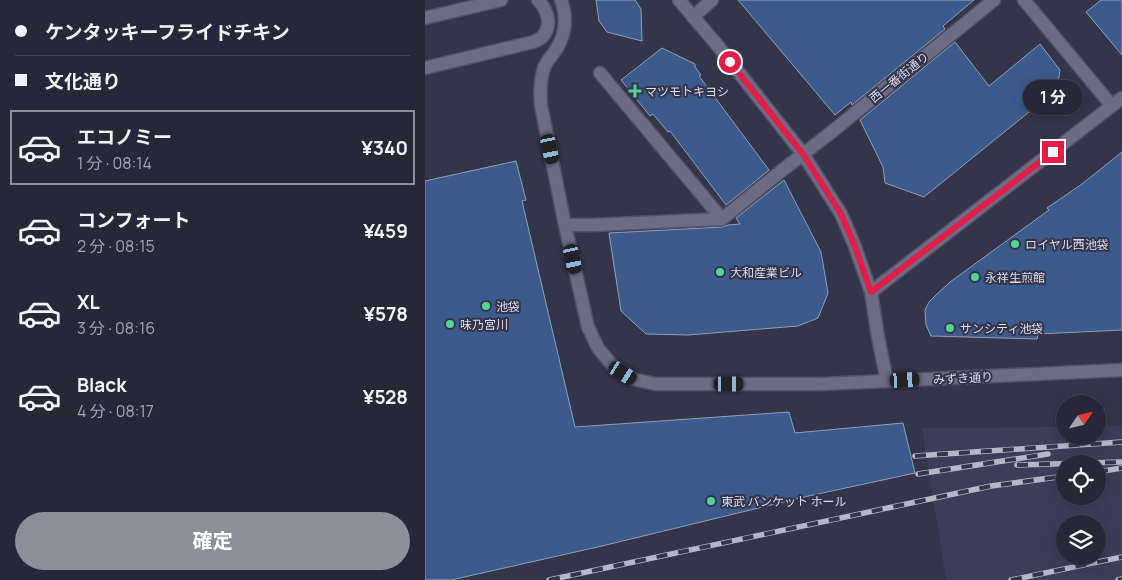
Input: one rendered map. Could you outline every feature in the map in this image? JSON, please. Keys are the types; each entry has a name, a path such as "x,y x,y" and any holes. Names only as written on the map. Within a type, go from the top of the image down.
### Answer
{"street":[{"path":"425,18 501,0"},
{"path":"425,68 533,42 541,38 548,23 548,14 544,5 538,0"},
{"name":"みずき通り","path":"561,0 565,23 563,35 544,70 541,106 588,327 598,348 613,366 633,379 655,384 822,384 1122,370"},
{"path":"679,0 803,154 841,214 871,292 887,381"},
{"path":"693,17 713,0"},
{"name":"西一番街通り","path":"722,219 994,0"},
{"path":"871,292 1117,102 1024,0"},
{"path":"600,73 722,219"},
{"path":"565,225 722,219"}],"shaded area":[{"path":"1106,426 1122,426 1122,580 946,580 922,428 1056,427 1056,445 1106,445"}],"building":[{"path":"596,0 635,0 641,9 642,41 607,32 599,21"},
{"path":"738,0 974,0 943,26 945,29 852,105 851,102 835,115"},
{"path":"1101,0 1122,0 1122,55 1086,12"},
{"path":"955,42 989,86 1040,44 1060,70 1056,96 1042,107 1039,104 924,197 885,183 883,167 860,120"},
{"path":"662,48 695,64 701,75 699,76 769,170 726,205 670,131 668,132 653,114 650,116 621,80"},
{"path":"1122,152 1122,330 1038,334 1037,339 931,336 926,325 925,310 929,302 936,295 950,282 1049,210 1047,208 1082,184"},
{"name":"池袋","path":"516,161 526,200 522,201 575,427 789,412 795,433 903,423 915,473 804,497 451,580 425,580 425,181"},
{"name":"大和産業ビル","path":"784,180 821,252 828,293 818,318 798,326 688,335 646,334 621,311 609,233 722,227 740,224 736,218"}],"railway":[{"path":"915,456 1122,442"},
{"path":"918,474 1048,454"},
{"path":"1017,465 1122,462"},
{"path":"1106,471 1122,468"},
{"path":"549,580 991,486 1056,477"},
{"path":"1011,580 1122,557"},
{"path":"1118,580 1122,579"}],"place":[{"name":"マツモトキヨシ","path":"635,91"},
{"name":"ロイヤル西池袋","path":"1015,244"},
{"name":"大和産業ビル","path":"720,272"},
{"name":"永祥生煎館","path":"975,277"},
{"name":"池袋","path":"486,306"},
{"name":"味乃宮川","path":"450,324"},
{"name":"サンシティ池袋","path":"950,328"},
{"name":"東武 バンケット ホール","path":"711,501"}],"route":[{"path":"730,62 803,154 841,214 871,292 1053,152"}]}
